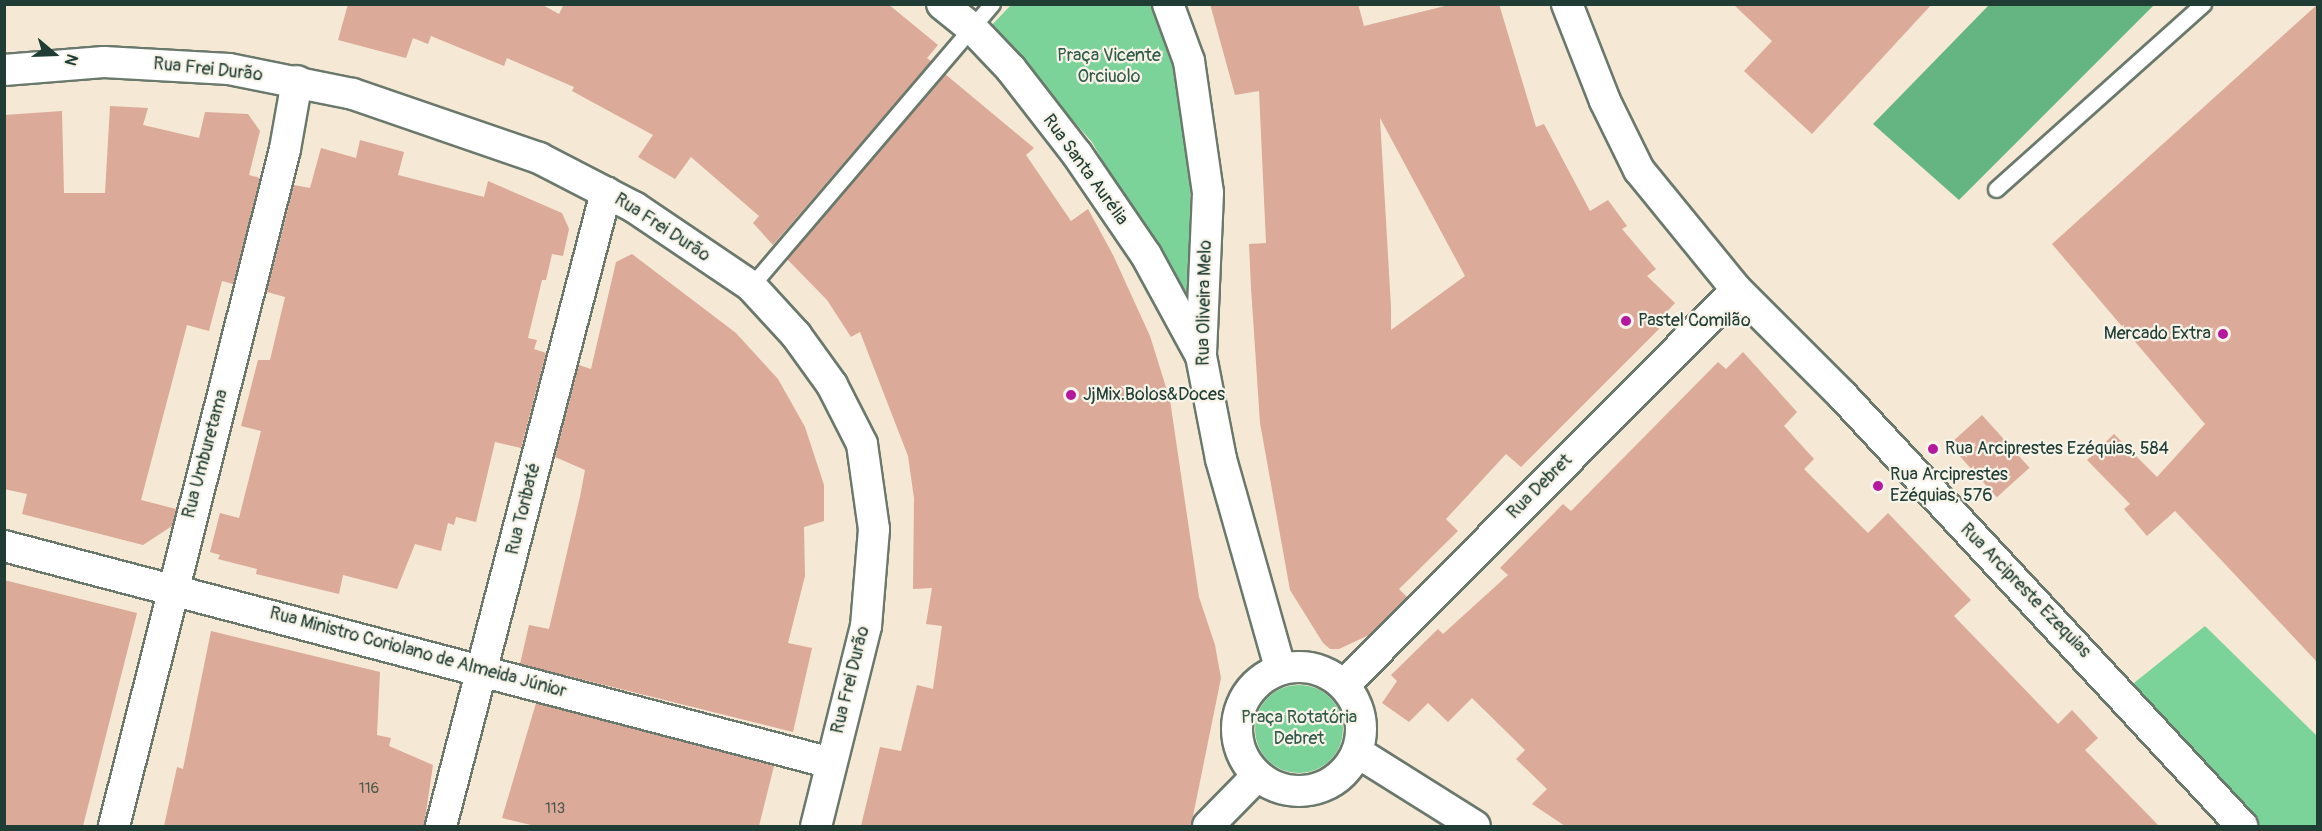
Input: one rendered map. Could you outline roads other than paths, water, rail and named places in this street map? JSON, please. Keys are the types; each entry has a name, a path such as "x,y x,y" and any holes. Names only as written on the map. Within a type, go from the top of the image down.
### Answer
{"street":[{"name":"Rua Santa Aurélia","path":"942,4 972,28 1011,69 1077,154 1146,255 1201,357"},
{"name":"Rua Oliveira Melo","path":"1168,4 1189,61 1208,192 1201,357 1221,459 1280,668"},
{"name":"Rua Arcipreste Ezequias","path":"1567,4 1605,101 1639,170 1737,290 1843,396 2242,826"},
{"name":"Rua Frei Durão","path":"4,70 104,62 229,69 353,94 539,158 634,207 751,286 796,335 832,385 862,444 874,529 867,615 816,826"},
{"name":"Rua Umburetama","path":"114,826 171,588 282,160 297,81"},
{"name":"Rua Toribaté","path":"441,826 606,192"},
{"name":"Rua Debret","path":"1344,685 1737,290"},
{"name":"Rua Ministro Coriolano de Almeida Júnior","path":"4,546 831,762"},
{"path":"1314,667 1344,685 1354,699 1360,716 1357,752 1346,770 1329,783 1310,791 1289,791 1257,776 1241,753 1236,733 1238,712 1246,693 1262,678 1280,668 1314,667"},
{"path":"1357,752 1475,826"},
{"path":"1208,826 1257,776"}],"lane":[{"path":"751,286 992,4"},
{"path":"1996,189 2203,4"}],"place":[{"name":"Pastel Comilão","path":"1626,321"},
{"name":"Mercado Extra","path":"2223,334"},
{"name":"JjMix.Bolos&Doces","path":"1071,395"},
{"name":"Rua Arciprestes Ezéquias, 584","path":"1933,449"},
{"name":"Rua Arciprestes Ezéquias, 576","path":"1878,486"}],"park label":[{"name":"Praça Vicente Orciuolo","path":"1109,67"},
{"name":"Praça Rotatória Debret","path":"1299,729"}]}
